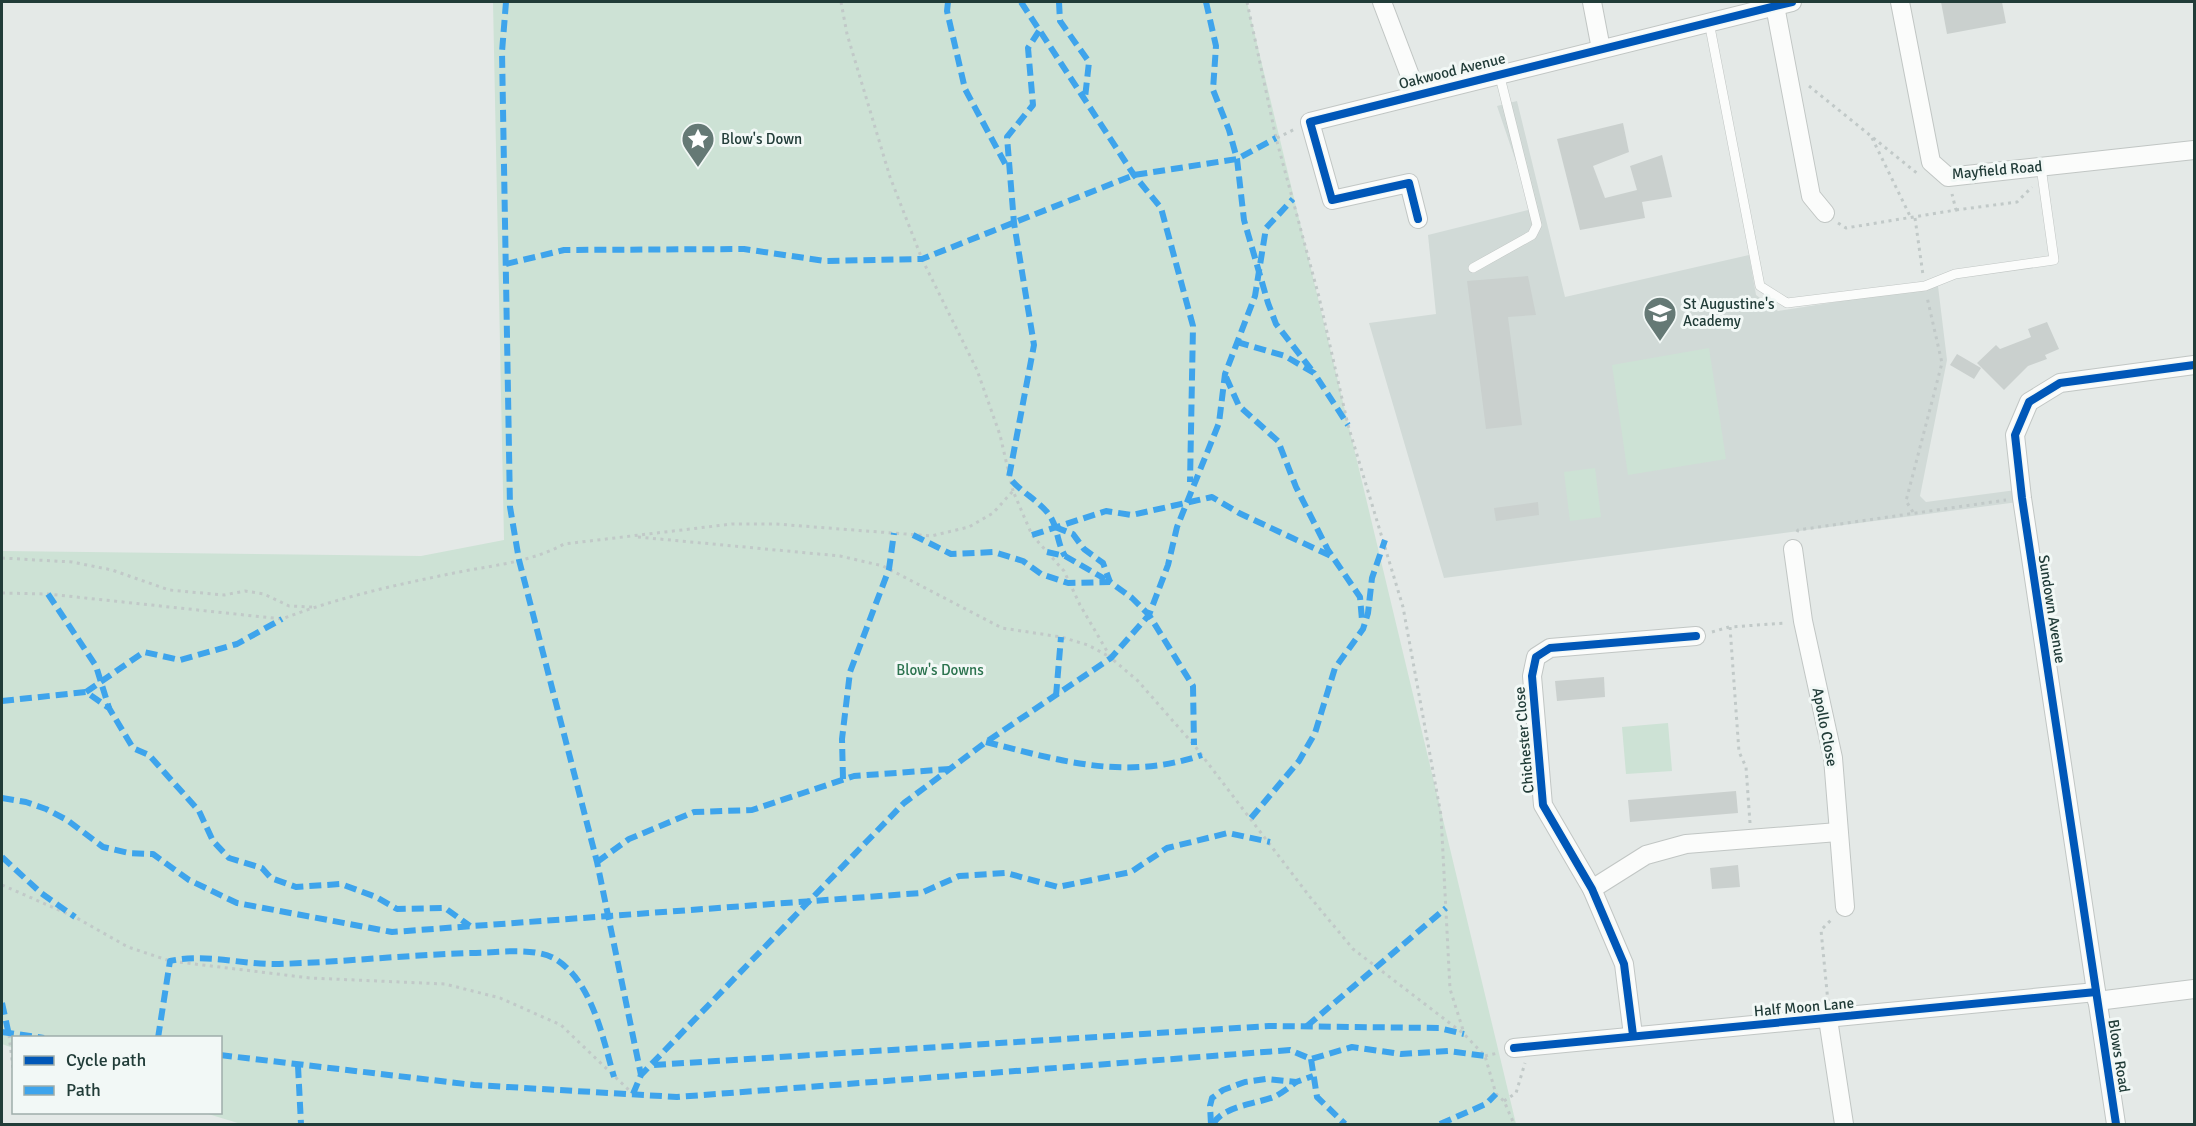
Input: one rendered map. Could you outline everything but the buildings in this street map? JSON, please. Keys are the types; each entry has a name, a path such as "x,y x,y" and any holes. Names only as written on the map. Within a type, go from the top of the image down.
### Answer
{"street":[{"path":"1382,2 1417,94"},
{"path":"1592,2 1601,49"},
{"name":"Mayfield Road","path":"1900,2 1931,162 1948,177 2043,175 2194,150"},
{"path":"1784,4 1787,68 1811,196 1825,213"},
{"name":"Oakwood Avenue","path":"1418,219 1409,183 1332,200 1310,122 1709,22 1750,7 1784,4"},
{"name":"Sundown Avenue","path":"2096,997 2022,498 2015,435 2029,402 2060,383 2194,365"},
{"name":"Apollo Close","path":"1793,549 1803,621 1833,758 1845,907"},
{"name":"Chichester Close","path":"1633,1035 1624,964 1592,889 1543,805 1532,676 1536,657 1550,648 1696,636"},
{"path":"1592,889 1646,855 1686,844 1838,832"},
{"name":"Half Moon Lane","path":"1519,1048 1633,1035 2194,989"},
{"name":"Blows Road","path":"2096,997 2116,1125"},
{"path":"1829,1019 1844,1125"}],"lane":[{"path":"1709,22 1760,286 1787,303 1924,286 1955,274 2054,260 2043,175"},
{"path":"1473,268 1532,235 1537,225 1499,73"}],"path":[{"path":"841,2 848,34 890,177 922,259 978,370 1002,445 1013,491 1032,535 1064,571 1080,605 1112,658"},
{"path":"1247,2 1276,138 1319,297 1348,424 1403,607 1441,815 1450,989 1464,1034"},
{"path":"1787,68 1920,176"},
{"path":"1872,137 1913,218 1924,286 1942,363 1906,501 1912,512"},
{"path":"1825,213 1846,228 2017,202 2043,175"},
{"path":"1948,177 1956,210"},
{"path":"2,593 48,594 282,619 314,607 402,585 513,563 547,553 564,544 743,524 807,526 931,537 969,527 993,513 1013,491"},
{"path":"1793,549 1798,530 2022,498"},
{"path":"631,536 840,556 883,566 1002,628 1061,637 1088,645 1112,658 1138,681 1194,745 1310,897 1353,949 1464,1034 1485,1056 1496,1094 1504,1101 1514,1125"},
{"path":"2,558 72,562 112,570 170,590 224,595 245,591 264,594 289,606 314,607"},
{"path":"1751,839 1746,767 1739,752 1730,627 1803,621"},
{"path":"2,885 75,917 128,947 170,961 310,978 445,984 500,998 561,1025 633,1094"},
{"path":"1829,1019 1821,930 1845,907"},
{"path":"9,1035 12,1060"},
{"path":"1504,1101 1516,1093 1525,1065 1519,1048"}],"shaded area":[{"name":"St Augustine's Academy","path":"1517,101 1565,297 1749,255 1756,295 1778,311 1938,286 1947,360 1920,496 1926,502 2016,490 2018,502 1444,578 1369,323 1436,314 1428,235 1532,209 1497,106"}],"green space":[{"name":"Blow's Downs","path":"493,2 1247,2 1516,1124 241,1124 208,1114 222,1114 222,1036 12,1036 12,1048 2,1044 2,551 421,556 504,540"},
{"path":"1709,348 1726,459 1628,475 1612,365"},
{"path":"1595,468 1601,517 1570,521 1564,472"},
{"path":"1668,723 1672,771 1626,774 1622,727"}],"marked path":[{"path":"506,2 502,52 510,507 519,560 597,862 641,1075"},
{"path":"948,2 947,11 965,89 1008,169"},
{"path":"1021,2 1134,175 1161,208 1193,326 1190,482"},
{"path":"1059,2 1060,21 1089,62 1085,98"},
{"path":"1206,2 1216,46 1213,90 1229,130 1237,159 1244,220 1268,303 1276,324 1314,373"},
{"path":"1039,31 1028,48 1033,105 1007,137 1014,223 1034,345 1009,477 1050,516 1065,556"},
{"path":"506,264 564,250 744,249 825,261 922,259 1134,175 1237,159 1276,138"},
{"path":"633,1094 641,1075 904,803 986,742 1111,658 1149,615 1168,565 1177,527 1219,423 1225,374 1255,296 1266,228 1293,199"},
{"path":"1237,342 1285,356 1314,373 1348,425"},
{"path":"1226,377 1239,406 1278,441 1296,487 1328,550 1360,597 1362,620"},
{"path":"1032,535 1106,511 1132,515 1212,497 1239,513 1333,557"},
{"path":"1055,527 1073,534 1084,549 1103,563 1110,582"},
{"path":"843,779 842,739 850,672 889,569 894,533"},
{"path":"913,535 951,554 994,552 1023,561 1041,574 1068,583 1110,582 1132,598 1149,615 1193,686 1194,745"},
{"path":"1251,818 1299,761 1315,733 1335,668 1363,629 1368,613 1372,578 1385,540"},
{"path":"1047,552 1065,556 1105,579"},
{"path":"48,594 96,666 109,708"},
{"path":"86,692 144,652 180,660 237,644 282,619"},
{"path":"1056,696 1061,637"},
{"path":"2,701 86,692 109,708 133,748 149,755 199,811 213,841 229,858 262,868 271,878 296,887 341,884 376,897 397,909 445,908 470,926"},
{"path":"986,742 1067,761 1120,767 1146,767 1174,763 1202,755"},
{"path":"597,862 629,839 694,812 752,810 854,776 950,769"},
{"path":"2,798 26,802 46,809 67,820 103,847 129,853 153,854 189,880 237,903 392,932 921,893 959,876 1006,873 1058,887 1131,872 1167,848 1228,833 1270,842"},
{"path":"2,857 41,893 75,917"},
{"path":"1307,1026 1446,908"},
{"path":"158,1036 170,961 197,958 279,964 447,954 527,952 538,953 557,960 580,983 595,1013 614,1077"},
{"path":"2,1003 9,1035"},
{"path":"654,1065 1269,1026 1439,1028 1464,1034"},
{"path":"2,1032 30,1036"},
{"path":"222,1055 474,1085 677,1097 1290,1050 1311,1059 1352,1047 1401,1054 1448,1051 1485,1056"},
{"path":"1311,1059 1317,1097 1345,1124"},
{"path":"298,1066 301,1124"},
{"path":"1211,1124 1212,1098 1223,1090 1245,1082 1266,1079 1296,1082 1313,1076"},
{"path":"1213,1124 1225,1113 1276,1096 1296,1082"},
{"path":"1440,1124 1486,1104 1496,1094"}],"cycle path":[{"path":"1418,219 1409,183 1332,200 1310,122 1792,2"},
{"path":"2116,1124 2022,498 2015,435 2029,402 2060,383 2194,365"},
{"path":"1633,1035 1624,964 1592,889 1543,805 1532,676 1536,657 1550,648 1696,636"},
{"path":"1514,1048 2096,992"}],"place":[{"name":"Blow's Down","path":"698,168"},
{"name":"St Augustine's Academy","path":"1660,342"}]}
